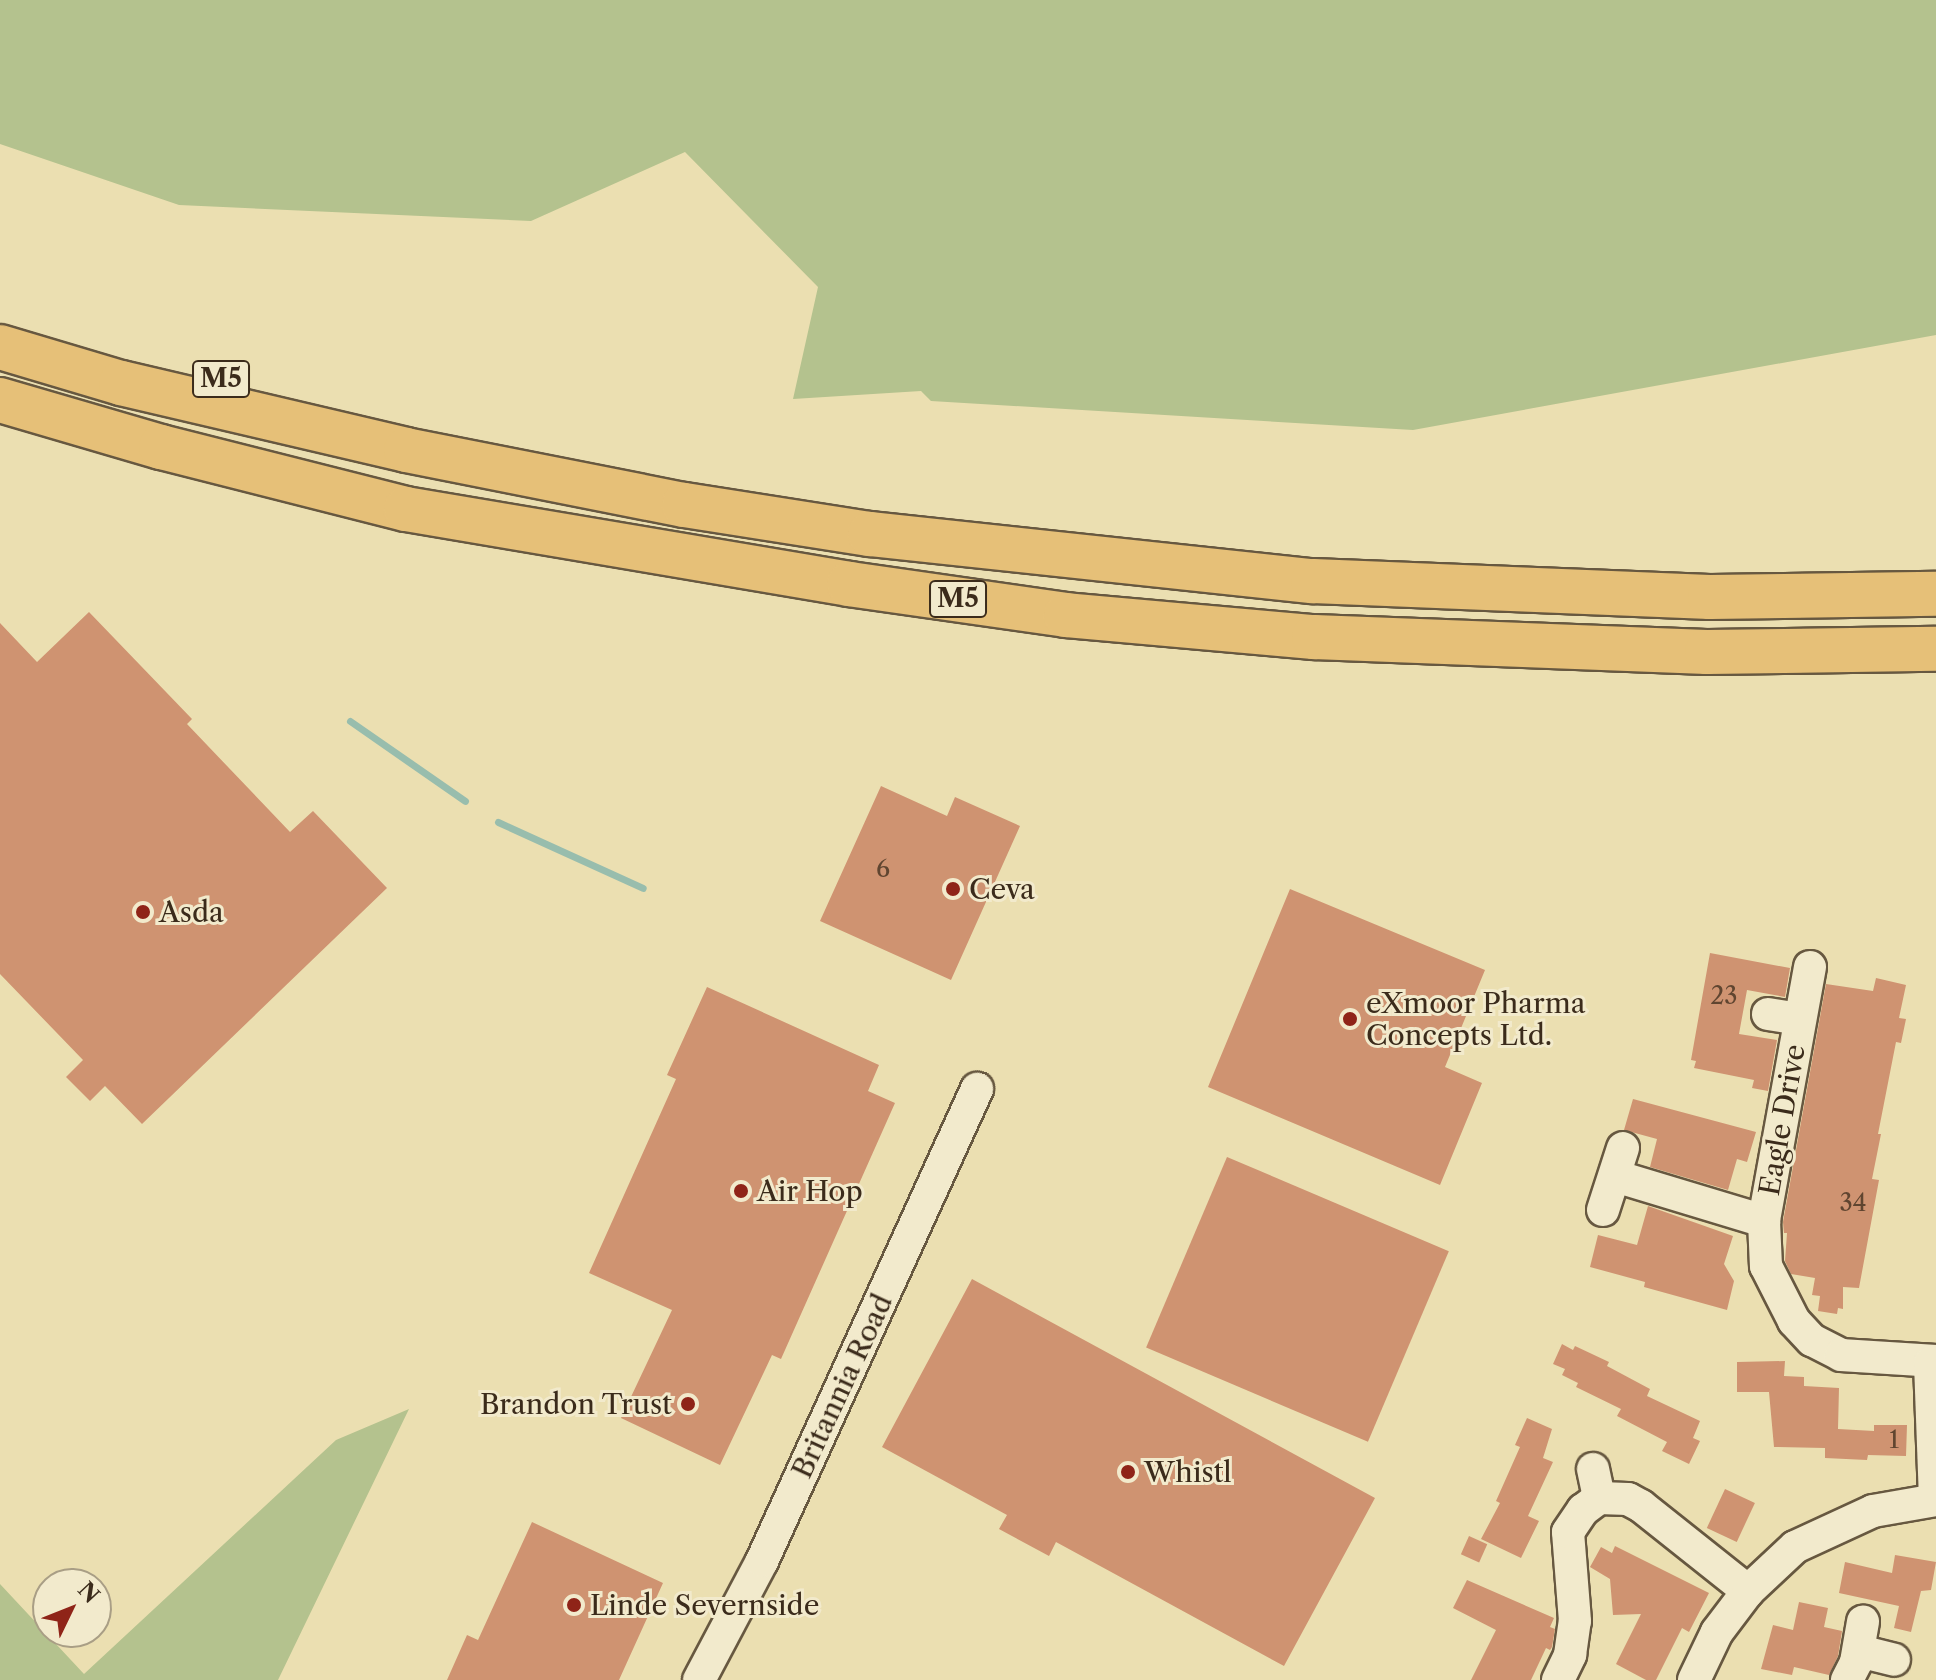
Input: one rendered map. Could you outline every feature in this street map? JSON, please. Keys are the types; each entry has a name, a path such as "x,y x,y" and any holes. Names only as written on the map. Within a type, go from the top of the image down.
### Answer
{"highway":[{"name":"M5","path":"0,315 141,358 280,394 437,456"},
{"name":"M5","path":"0,347 121,383 437,456 684,505 870,534 1172,569 1313,581 1710,597 1936,594"},
{"name":"M5","path":"0,400 161,447 406,509 849,584 1066,615 1314,637 1707,652 1936,649"}],"street":[{"name":"Eagle Drive","path":"1810,967 1764,1221 1766,1266 1794,1321 1812,1340 1841,1355 1933,1362 1936,1500"},
{"name":"Eagle Drive","path":"1768,1014 1800,1019"},
{"name":"Britannia Road","path":"699,1680 762,1561 977,1089"},
{"name":"Eagle Drive","path":"1603,1210 1619,1162 1764,1221"},
{"path":"1558,1680 1570,1655 1575,1621 1568,1532 1596,1484 1641,1506 1748,1591"},
{"path":"1694,1680 1717,1632 1774,1563 1816,1535 1873,1511 1936,1500"},
{"path":"1856,1651 1894,1660"}],"green space":[{"path":"0,0 1936,0 1936,335 1413,430 931,401 921,391 793,399 818,287 685,152 531,221 179,205 0,144"},
{"path":"409,1409 278,1680 0,1680 0,1584 32,1618 32,1648 60,1648 84,1674 336,1440"}],"building":[{"name":"Asda","path":"89,612 192,719 187,724 290,832 313,811 387,888 142,1124 105,1086 90,1101 66,1077 83,1060 0,974 0,623 37,662"},
{"path":"881,786 947,816 955,797 1020,826 951,980 820,921"},
{"name":"eXmoor Pharma Concepts Ltd.","path":"1290,889 1485,970 1445,1067 1482,1083 1440,1185 1208,1087"},
{"path":"1710,953 1790,968 1785,997 1747,990 1739,1034 1777,1040 1768,1091 1752,1088 1754,1080 1694,1068 1696,1061 1691,1060"},
{"path":"1876,978 1906,985 1899,1018 1906,1019 1901,1043 1896,1042 1878,1134 1881,1134 1872,1179 1879,1180 1859,1288 1843,1287 1843,1309 1838,1308 1837,1314 1818,1311 1820,1296 1812,1295 1815,1278 1791,1274 1785,1261 1787,1233 1784,1233 1783,1222 1826,984 1873,991"},
{"name":"Air Hop","path":"707,987 879,1065 868,1091 895,1103 781,1359 772,1355 720,1465 621,1418 672,1310 589,1273 676,1079 667,1075"},
{"path":"1633,1099 1756,1132 1747,1162 1737,1159 1728,1190 1650,1167 1657,1139 1624,1130"},
{"path":"1227,1157 1449,1251 1368,1442 1146,1348"},
{"path":"1648,1206 1733,1236 1724,1264 1734,1281 1727,1310 1644,1287 1645,1282 1590,1267 1598,1235 1637,1245"},
{"name":"Whistl","path":"972,1279 1375,1498 1284,1666 1056,1542 1049,1556 999,1529 1007,1515 882,1447"},
{"path":"1562,1344 1573,1350 1575,1346 1609,1362 1607,1366 1650,1389 1647,1396 1700,1421 1693,1438 1700,1441 1689,1464 1662,1451 1667,1442 1617,1416 1621,1409 1576,1387 1578,1383 1562,1375 1565,1369 1553,1364"},
{"path":"1785,1361 1784,1376 1804,1377 1804,1386 1839,1388 1838,1429 1874,1431 1874,1425 1907,1425 1906,1456 1868,1455 1867,1460 1825,1458 1825,1448 1774,1447 1769,1392 1737,1392 1737,1362"},
{"path":"1527,1418 1552,1429 1543,1458 1553,1462 1528,1516 1539,1521 1521,1558 1481,1539 1500,1503 1496,1501 1520,1447 1515,1445"},
{"path":"1725,1489 1755,1503 1737,1542 1707,1528"},
{"name":"Linde Severnside","path":"532,1522 663,1583 619,1680 447,1680 467,1635 478,1640"},
{"path":"1469,1536 1487,1544 1479,1562 1461,1554"},
{"path":"1615,1546 1709,1593 1689,1632 1682,1628 1656,1680 1646,1680 1616,1664 1641,1614 1613,1615 1610,1579 1590,1567 1601,1547 1612,1553"},
{"path":"1895,1555 1936,1562 1931,1590 1921,1591 1911,1632 1894,1628 1899,1606 1839,1593 1845,1562 1892,1573"},
{"path":"1467,1580 1554,1618 1550,1627 1555,1629 1552,1647 1550,1650 1546,1648 1531,1680 1471,1680 1496,1630 1453,1608"},
{"path":"1799,1602 1828,1608 1824,1627 1842,1631 1838,1656 1829,1675 1794,1667 1792,1675 1761,1669 1773,1625 1793,1630"}],"waterway":[{"path":"350,721 465,801"},
{"path":"498,822 643,888"}],"place":[{"name":"Ceva","path":"953,889"},
{"name":"Asda","path":"143,912"},
{"name":"eXmoor Pharma Concepts Ltd.","path":"1350,1019"},
{"name":"Air Hop","path":"741,1191"},
{"name":"Brandon Trust","path":"688,1404"},
{"name":"Whistl","path":"1128,1472"},
{"name":"Linde Severnside","path":"574,1605"}]}
